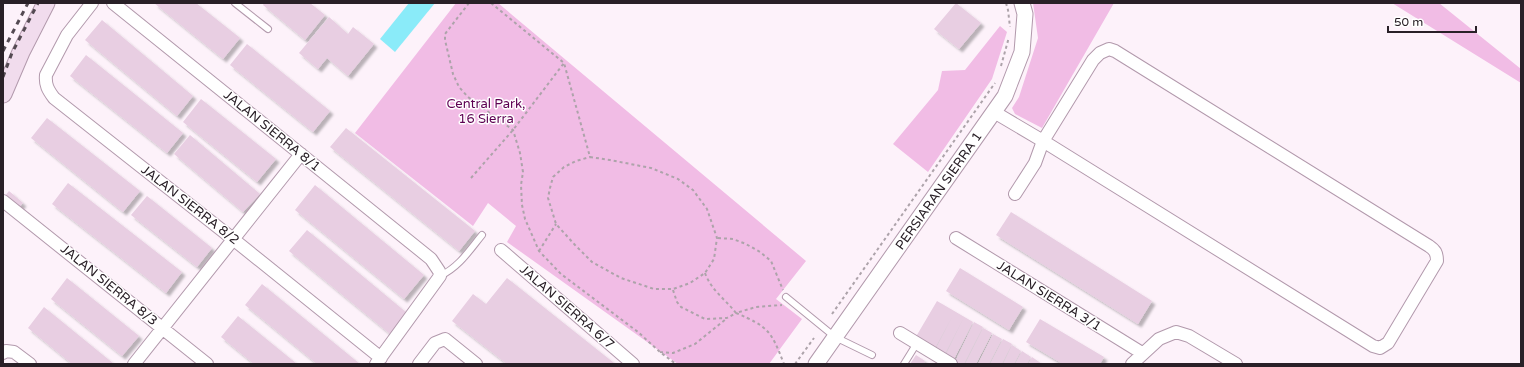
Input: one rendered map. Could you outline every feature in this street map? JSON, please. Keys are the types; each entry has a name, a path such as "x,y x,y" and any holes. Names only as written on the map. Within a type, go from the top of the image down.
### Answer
{"main road":[{"path":"3,94 21,52 46,3"}],"street":[{"name":"JALAN SIERRA 8/2","path":"92,3 67,35 46,75 48,90 54,98 233,239 378,361"},
{"name":"JALAN SIERRA 8/1","path":"113,3 431,259 439,271 440,276"},
{"name":"PERSIARAN SIERRA 1","path":"816,364 1005,96 1022,52 1025,14 1022,3"},
{"path":"994,112 1043,141 1373,346 1380,348 1388,343 1436,261 1437,255 1429,246 1115,51 1109,49 1100,53 1094,60 1043,141 1035,163 1016,194"},
{"path":"134,364 301,154"},
{"name":"JALAN SIERRA 8/3","path":"7,204 208,364"},
{"name":"JALAN SIERRA 3/1","path":"956,238 1142,354"},
{"name":"JALAN SIERRA 6/7","path":"502,250 633,364"},
{"path":"378,361 440,276"},
{"path":"1132,364 1159,339 1176,332 1189,336 1236,364"},
{"path":"900,333 951,364"},
{"path":"419,364 435,343 445,339 476,364"},
{"path":"9,352 30,364"}],"lane":[{"path":"236,3 268,29"},
{"path":"440,276 449,272 459,264 482,235"},
{"path":"786,297 835,337 872,355"},
{"path":"904,364 917,343"}],"path":[{"path":"469,3 445,34 453,74 459,87 468,97 513,130 520,153 523,172 521,185 522,205 525,219 539,251 561,274 638,332 676,364"},
{"path":"491,3 564,63 590,157"},
{"path":"1001,67 1010,34 1006,3"},
{"path":"471,178 513,130 564,63"},
{"path":"832,314 997,80"},
{"path":"590,157 651,168 678,179 693,190 707,209 717,238 714,259 705,273 690,283 673,289 654,289 631,283 612,274 592,262 575,245 556,224 548,198 553,177 564,167 576,161 590,157"},
{"path":"539,251 556,224"},
{"path":"660,352 673,353 695,344 727,318 736,313 756,307 780,306 785,301 786,297 771,261 760,252 746,244 733,239 717,238"},
{"path":"705,273 708,282 736,313 756,322 769,332 774,338 784,364"},
{"path":"673,289 677,302 689,312 705,319 727,318"},
{"path":"795,364 814,338"}],"green space":[{"name":"Central Park, 16 Sierra","path":"456,3 498,3 806,261 776,299 802,319 769,364 678,364 507,242 516,226 488,203 473,226 355,133"},
{"path":"1033,3 1114,3 1042,128 1015,114 1012,108 1019,97 1038,38"},
{"path":"1392,3 1439,3 1521,69 1521,83"},
{"path":"1000,26 1007,32 992,79 928,172 893,144 938,90 942,71 965,70"}],"water":[{"path":"409,3 435,3 395,52 380,39"}],"building":[{"path":"154,3 196,3 240,38 223,59"},
{"path":"264,3 310,3 325,15 305,40 263,5"},
{"path":"956,3 981,23 959,49 934,29"},
{"path":"329,17 348,34 353,27 374,44 348,76 327,58 318,69 299,53"},
{"path":"102,20 193,96 177,116 85,40"},
{"path":"247,44 330,111 313,132 230,65"},
{"path":"86,55 183,133 167,153 70,76"},
{"path":"201,99 276,159 257,182 183,122"},
{"path":"47,118 140,191 123,212 31,138"},
{"path":"346,128 475,231 459,251 330,147"},
{"path":"190,135 260,194 243,212 174,154"},
{"path":"68,183 182,272 166,293 52,204"},
{"path":"315,185 424,275 404,299 295,210"},
{"path":"9,191 23,203 12,215 3,198"},
{"path":"147,196 212,248 197,267 131,215"},
{"path":"1011,212 1152,301 1138,324 996,235"},
{"path":"307,230 407,313 390,334 289,251"},
{"path":"960,268 1023,307 1009,330 946,291"},
{"path":"67,278 139,336 122,356 51,299"},
{"path":"507,278 614,363 507,364 452,321 473,294 486,304"},
{"path":"262,284 360,364 317,364 245,305"},
{"path":"937,301 973,322 952,363 944,358 963,319 943,358 934,352 952,317 933,352 914,340"},
{"path":"44,307 114,364 72,364 28,328"},
{"path":"238,316 297,364 254,364 221,337"},
{"path":"1040,319 1104,357 1100,364 1063,364 1026,342"},
{"path":"974,322 983,327 964,364 954,364"},
{"path":"983,328 992,333 976,364 965,364"},
{"path":"993,334 1002,339 989,364 978,364"},
{"path":"1003,339 1012,344 1002,364 990,364"},
{"path":"1012,345 1021,351 1014,364 1003,364"},
{"path":"1022,351 1031,357 1027,364 1015,364"},
{"path":"916,355 925,361 923,364 910,364"},
{"path":"1032,357 1042,364 1028,364"}],"railway":[{"path":"3,51 28,3"},
{"path":"3,77 12,53 38,3"}]}
